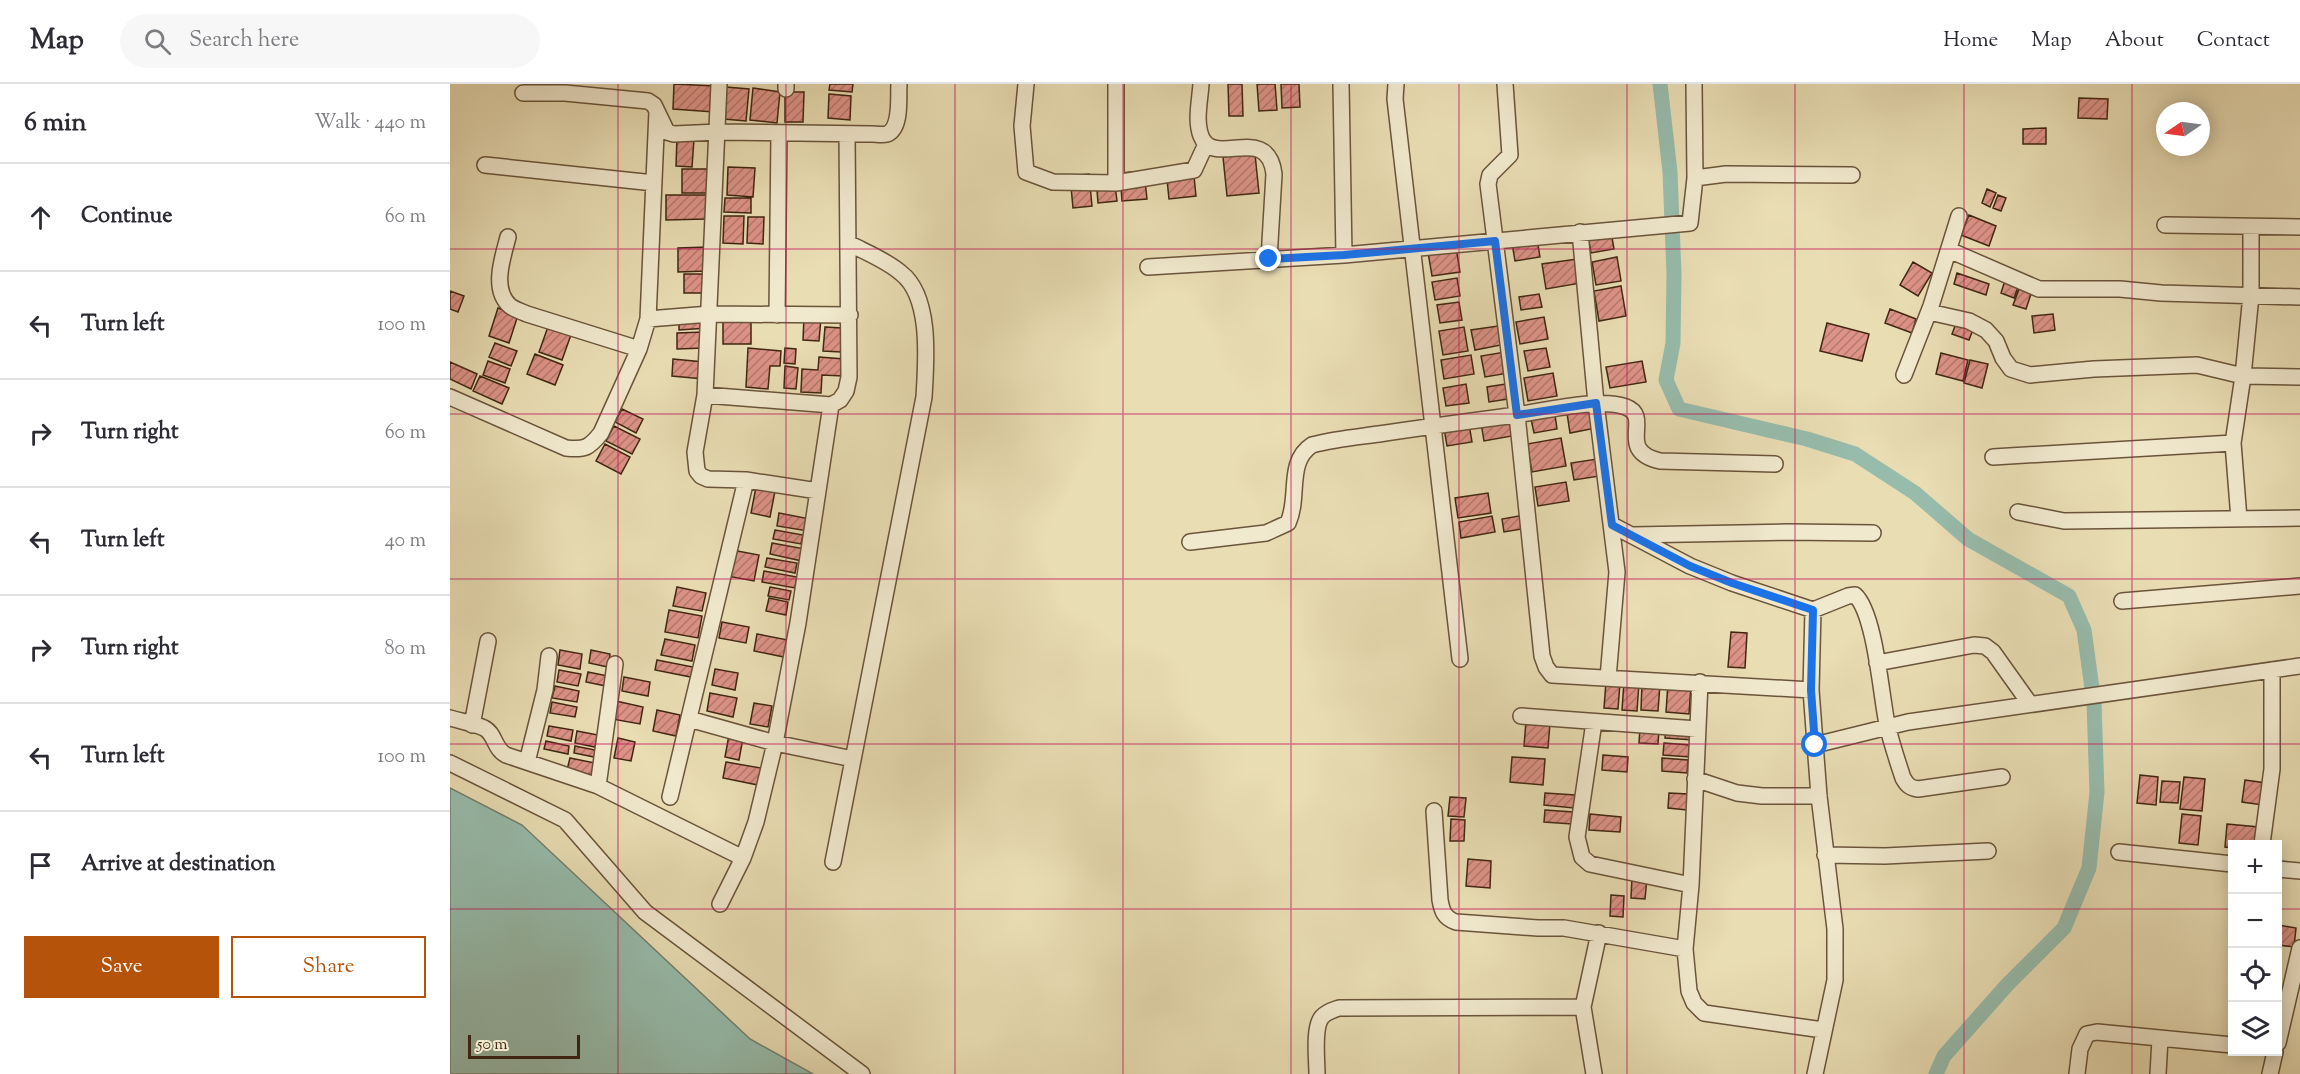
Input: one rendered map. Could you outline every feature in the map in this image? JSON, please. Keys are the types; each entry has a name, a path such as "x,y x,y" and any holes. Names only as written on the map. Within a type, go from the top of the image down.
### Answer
{"street":[{"path":"720,84 710,314 705,395 695,452 697,471 701,476 708,478 746,480 818,491"},
{"path":"523,93 566,88 648,101 654,105 667,132 674,134 718,132 887,134 897,121 899,84"},
{"path":"1026,84 1022,126 1026,172 1053,182 1116,183 1194,170 1206,144"},
{"path":"1116,84 1116,183"},
{"path":"1201,84 1198,123 1201,137 1206,144 1217,148 1259,148 1268,153 1272,162 1274,174 1269,259"},
{"path":"1341,84 1344,255"},
{"path":"1396,84 1395,99 1460,659"},
{"path":"1505,84 1510,155 1490,175 1488,184 1517,415 1542,656 1546,667 1552,675 1811,690"},
{"path":"1148,267 1344,255 1690,223 1695,178 1694,84"},
{"path":"450,397 566,448 581,450 601,433 639,349 648,319 657,111"},
{"path":"777,315 778,133"},
{"path":"705,395 831,405 840,400 846,391 849,315 847,134"},
{"path":"485,165 654,183"},
{"path":"1695,178 1726,174 1852,175"},
{"path":"1904,375 1929,312 1959,216"},
{"path":"2165,225 2300,227"},
{"path":"2240,519 2233,443 2252,295 2251,227"},
{"path":"1580,232 1596,403 1617,572 1617,594 1608,678"},
{"path":"508,237 499,275 503,295 510,306 527,314 639,349"},
{"path":"833,862 924,397 926,356 924,323 919,298 903,273 848,243"},
{"path":"1949,250 2039,289 2120,289 2161,293 2300,297"},
{"path":"1929,312 1969,321 1986,330 1996,341 2003,358 2011,369 2030,375 2094,369 2197,365 2243,376 2300,377"},
{"path":"648,319 710,314 849,315"},
{"path":"1190,542 1266,533 1288,523 1293,513 1297,461 1302,452 1311,445 1596,403 1625,406 1631,410 1636,425 1636,446 1640,455 1648,459 1775,464"},
{"path":"720,904 743,858 756,822 775,743 798,623 831,405"},
{"path":"1993,457 2233,443"},
{"path":"670,797 746,480"},
{"path":"2018,512 2064,521 2300,518"},
{"path":"1612,525 1690,566 1732,583 1813,610 1855,595 1865,609 1877,663 1887,726 1903,778 1911,788 1918,789 2002,777"},
{"path":"1631,535 1873,533"},
{"path":"2122,601 2300,586"},
{"path":"1813,610 1811,690 1819,796 1835,929 1835,980 1815,1074"},
{"path":"472,725 488,641"},
{"path":"1877,663 1974,645 1985,646 1993,652 2030,704"},
{"path":"527,762 544,690 549,656"},
{"path":"598,786 615,664"},
{"path":"1815,745 1887,726 2300,666"},
{"path":"2263,840 2272,769 2272,670"},
{"path":"1700,682 1691,885 1685,949 1689,991 1694,1003 1704,1013 1823,1030"},
{"path":"1521,716 1697,729"},
{"path":"450,717 485,728 500,752 598,786 743,858"},
{"path":"689,719 775,743 853,759"},
{"path":"1594,722 1577,837 1582,857 1590,864 1691,885"},
{"path":"450,764 565,820 645,912 862,1074"},
{"path":"1695,779 1737,792 1762,796 1819,796"},
{"path":"1434,811 1441,909 1447,919 1456,922 1564,928 1685,949"},
{"path":"1825,855 1885,856 1988,851"},
{"path":"2119,852 2228,864"},
{"path":"2282,869 2300,871"},
{"path":"1594,1074 1583,1008 1599,933"},
{"path":"2282,1022 2300,948"},
{"path":"1317,1074 1316,1033 1319,1021 1322,1016 1339,1008 1583,1008"},
{"path":"2077,1074 2080,1049 2087,1035 2097,1032 2160,1040 2228,1045"},
{"path":"2158,1074 2160,1040"},
{"path":"2270,1074 2275,1056"}],"shaded area":[{"path":"450,788 522,825 750,1039 813,1074 450,1074"}],"building":[{"path":"674,84 715,86 714,112 673,109"},
{"path":"830,84 853,84 852,92 829,90"},
{"path":"1228,84 1242,84 1243,116 1229,116"},
{"path":"1257,84 1275,84 1277,110 1259,111"},
{"path":"1281,84 1299,84 1300,107 1282,108"},
{"path":"726,87 749,89 746,121 724,119"},
{"path":"753,88 780,92 777,123 750,120"},
{"path":"785,92 804,92 803,122 785,122"},
{"path":"829,94 851,96 850,120 828,118"},
{"path":"2079,98 2108,99 2107,119 2078,118"},
{"path":"2046,128 2046,144 2023,144 2023,129"},
{"path":"677,138 694,139 692,167 676,166"},
{"path":"1255,154 1259,193 1227,196 1223,157"},
{"path":"728,167 755,168 753,197 727,195"},
{"path":"1193,167 1196,196 1169,199 1166,170"},
{"path":"682,169 708,169 708,193 682,193"},
{"path":"1144,171 1147,199 1122,201 1120,173"},
{"path":"1089,174 1092,206 1073,208 1070,176"},
{"path":"1114,176 1117,201 1098,203 1096,177"},
{"path":"1987,189 1996,193 1990,207 1982,203"},
{"path":"666,195 706,195 706,219 666,220"},
{"path":"1998,195 2006,198 2001,211 1993,208"},
{"path":"725,198 751,198 751,213 724,212"},
{"path":"1969,215 1996,226 1989,246 1961,235"},
{"path":"724,216 744,216 743,244 723,243"},
{"path":"748,217 764,217 763,244 747,243"},
{"path":"1611,232 1614,249 1591,253 1588,235"},
{"path":"1537,239 1540,257 1515,261 1512,243"},
{"path":"707,247 708,271 678,272 678,248"},
{"path":"1456,247 1460,272 1432,276 1428,252"},
{"path":"1617,257 1621,281 1596,285 1592,262"},
{"path":"1577,259 1581,283 1546,289 1542,264"},
{"path":"1913,262 1932,273 1918,296 1900,285"},
{"path":"1957,273 1989,284 1986,295 1954,284"},
{"path":"684,274 707,274 707,293 684,293"},
{"path":"2006,277 2020,282 2014,298 2001,293"},
{"path":"1457,278 1460,296 1435,300 1432,282"},
{"path":"2021,284 2033,288 2026,309 2013,305"},
{"path":"1621,286 1626,316 1599,321 1594,291"},
{"path":"450,291 464,296 458,312 450,309"},
{"path":"1539,294 1542,307 1521,310 1519,297"},
{"path":"1459,302 1462,320 1440,323 1437,305"},
{"path":"498,308 518,315 509,343 489,336"},
{"path":"1890,309 1916,319 1912,333 1885,323"},
{"path":"707,311 708,328 679,330 679,313"},
{"path":"2053,314 2055,330 2034,333 2032,316"},
{"path":"804,317 821,318 819,341 803,340"},
{"path":"1544,317 1548,339 1520,344 1516,322"},
{"path":"1957,321 1974,327 1969,340 1952,334"},
{"path":"723,322 751,322 751,344 723,344"},
{"path":"1827,323 1869,334 1862,361 1820,351"},
{"path":"549,324 572,332 562,360 539,352"},
{"path":"1498,326 1501,345 1475,350 1471,330"},
{"path":"825,327 842,328 841,352 823,351"},
{"path":"1464,327 1468,351 1443,355 1439,331"},
{"path":"704,332 704,348 677,349 677,333"},
{"path":"495,343 517,351 511,366 489,357"},
{"path":"748,348 781,351 780,366 770,366 768,389 746,387"},
{"path":"785,348 796,349 795,364 784,363"},
{"path":"1546,348 1550,367 1528,371 1524,351"},
{"path":"1505,352 1509,373 1485,377 1481,356"},
{"path":"1941,353 1968,360 1963,381 1936,374"},
{"path":"535,354 563,365 555,385 527,374"},
{"path":"1471,355 1474,374 1444,379 1441,360"},
{"path":"819,357 844,359 843,376 822,375 821,393 801,392 802,369 818,370"},
{"path":"673,359 704,362 703,379 672,376"},
{"path":"1970,360 1988,364 1982,388 1964,383"},
{"path":"488,361 510,369 505,383 483,375"},
{"path":"1642,361 1646,382 1610,388 1606,367"},
{"path":"450,362 477,374 471,389 450,379"},
{"path":"785,366 798,368 796,389 784,388"},
{"path":"1553,373 1557,396 1528,401 1524,378"},
{"path":"480,376 509,388 502,404 473,391"},
{"path":"1512,383 1514,398 1489,402 1487,387"},
{"path":"1466,384 1469,403 1446,406 1443,388"},
{"path":"1593,408 1596,428 1570,433 1567,413"},
{"path":"622,409 643,419 636,433 615,422"},
{"path":"1555,415 1557,429 1534,433 1531,419"},
{"path":"1509,418 1512,436 1484,441 1481,423"},
{"path":"1469,424 1472,442 1447,446 1444,428"},
{"path":"614,426 640,439 632,454 606,441"},
{"path":"1561,438 1566,466 1532,472 1527,444"},
{"path":"605,444 630,457 621,474 596,461"},
{"path":"1597,459 1600,476 1574,480 1571,463"},
{"path":"1566,482 1569,501 1538,506 1535,487"},
{"path":"756,487 775,491 770,517 751,513"},
{"path":"1488,493 1491,513 1458,518 1455,498"},
{"path":"779,513 810,519 808,531 777,526"},
{"path":"1524,515 1527,528 1504,532 1502,519"},
{"path":"1492,516 1495,532 1461,538 1459,522"},
{"path":"775,530 803,535 801,544 773,539"},
{"path":"772,543 805,549 802,561 770,554"},
{"path":"732,550 759,555 754,581 727,576"},
{"path":"767,558 797,563 795,573 765,567"},
{"path":"764,571 797,577 795,588 762,582"},
{"path":"677,587 706,593 702,611 673,606"},
{"path":"770,587 791,591 789,600 768,596"},
{"path":"769,598 788,602 786,615 766,611"},
{"path":"669,610 702,616 698,638 665,632"},
{"path":"722,622 749,627 746,643 719,638"},
{"path":"1731,632 1747,633 1745,668 1728,667"},
{"path":"757,634 788,640 784,657 754,651"},
{"path":"665,639 695,645 692,661 661,655"},
{"path":"560,650 582,654 580,669 558,665"},
{"path":"591,650 610,654 608,667 589,663"},
{"path":"657,660 693,667 691,677 655,670"},
{"path":"715,669 738,673 735,690 712,685"},
{"path":"559,670 581,674 578,686 557,682"},
{"path":"588,672 608,676 606,686 586,682"},
{"path":"624,677 650,682 648,696 622,691"},
{"path":"1606,682 1620,683 1618,709 1604,708"},
{"path":"1624,682 1639,683 1637,711 1622,710"},
{"path":"1642,682 1660,684 1658,711 1641,710"},
{"path":"1668,683 1691,685 1689,714 1666,712"},
{"path":"555,686 579,691 577,702 552,698"},
{"path":"710,693 737,698 733,717 707,711"},
{"path":"616,701 643,707 640,724 612,719"},
{"path":"552,702 577,707 575,717 550,713"},
{"path":"754,703 772,706 768,727 750,724"},
{"path":"657,710 680,715 676,736 653,731"},
{"path":"1526,721 1550,723 1548,748 1524,746"},
{"path":"549,726 573,730 571,741 547,736"},
{"path":"1640,728 1659,730 1658,744 1639,743"},
{"path":"1666,728 1693,730 1693,740 1665,738"},
{"path":"577,731 598,735 595,747 575,743"},
{"path":"729,735 743,738 739,760 725,757"},
{"path":"618,738 635,742 631,761 614,758"},
{"path":"546,741 569,746 568,754 544,749"},
{"path":"1664,743 1690,745 1690,757 1663,755"},
{"path":"575,746 600,751 599,758 574,753"},
{"path":"1603,755 1628,757 1627,772 1602,770"},
{"path":"1512,757 1545,759 1543,785 1510,782"},
{"path":"570,758 595,763 593,775 567,770"},
{"path":"1662,758 1688,760 1687,773 1662,771"},
{"path":"726,762 761,768 758,785 723,778"},
{"path":"2140,775 2158,777 2156,805 2137,803"},
{"path":"2184,777 2205,779 2202,811 2180,809"},
{"path":"2245,780 2266,783 2263,805 2242,802"},
{"path":"2162,781 2180,782 2178,803 2160,802"},
{"path":"1545,793 1575,795 1574,808 1544,805"},
{"path":"1669,793 1688,794 1687,810 1668,808"},
{"path":"1450,797 1466,798 1464,817 1448,816"},
{"path":"1545,810 1573,812 1572,824 1544,822"},
{"path":"1590,814 1621,817 1620,832 1589,830"},
{"path":"2182,814 2201,816 2198,845 2179,843"},
{"path":"1451,819 1465,820 1464,841 1450,841"},
{"path":"2227,824 2259,827 2257,840 2228,840 2228,847 2225,847"},
{"path":"1468,859 1491,861 1490,888 1466,886"},
{"path":"1632,877 1647,878 1645,899 1631,898"},
{"path":"1611,895 1624,896 1623,917 1610,916"},
{"path":"2282,926 2296,928 2294,947 2282,946"}],"waterway":[{"path":"1660,84 1670,172 1674,274 1673,343 1666,380 1679,409 1807,439 1855,454 1915,493 1968,539 2069,596 2084,630 2094,703 2097,792 2089,868 2064,928 2007,985 1944,1056 1936,1074"}],"route":[{"path":"1269,259 1344,255 1495,241 1517,415 1596,403 1612,525 1690,566 1732,583 1813,610 1811,690 1815,745"}]}
